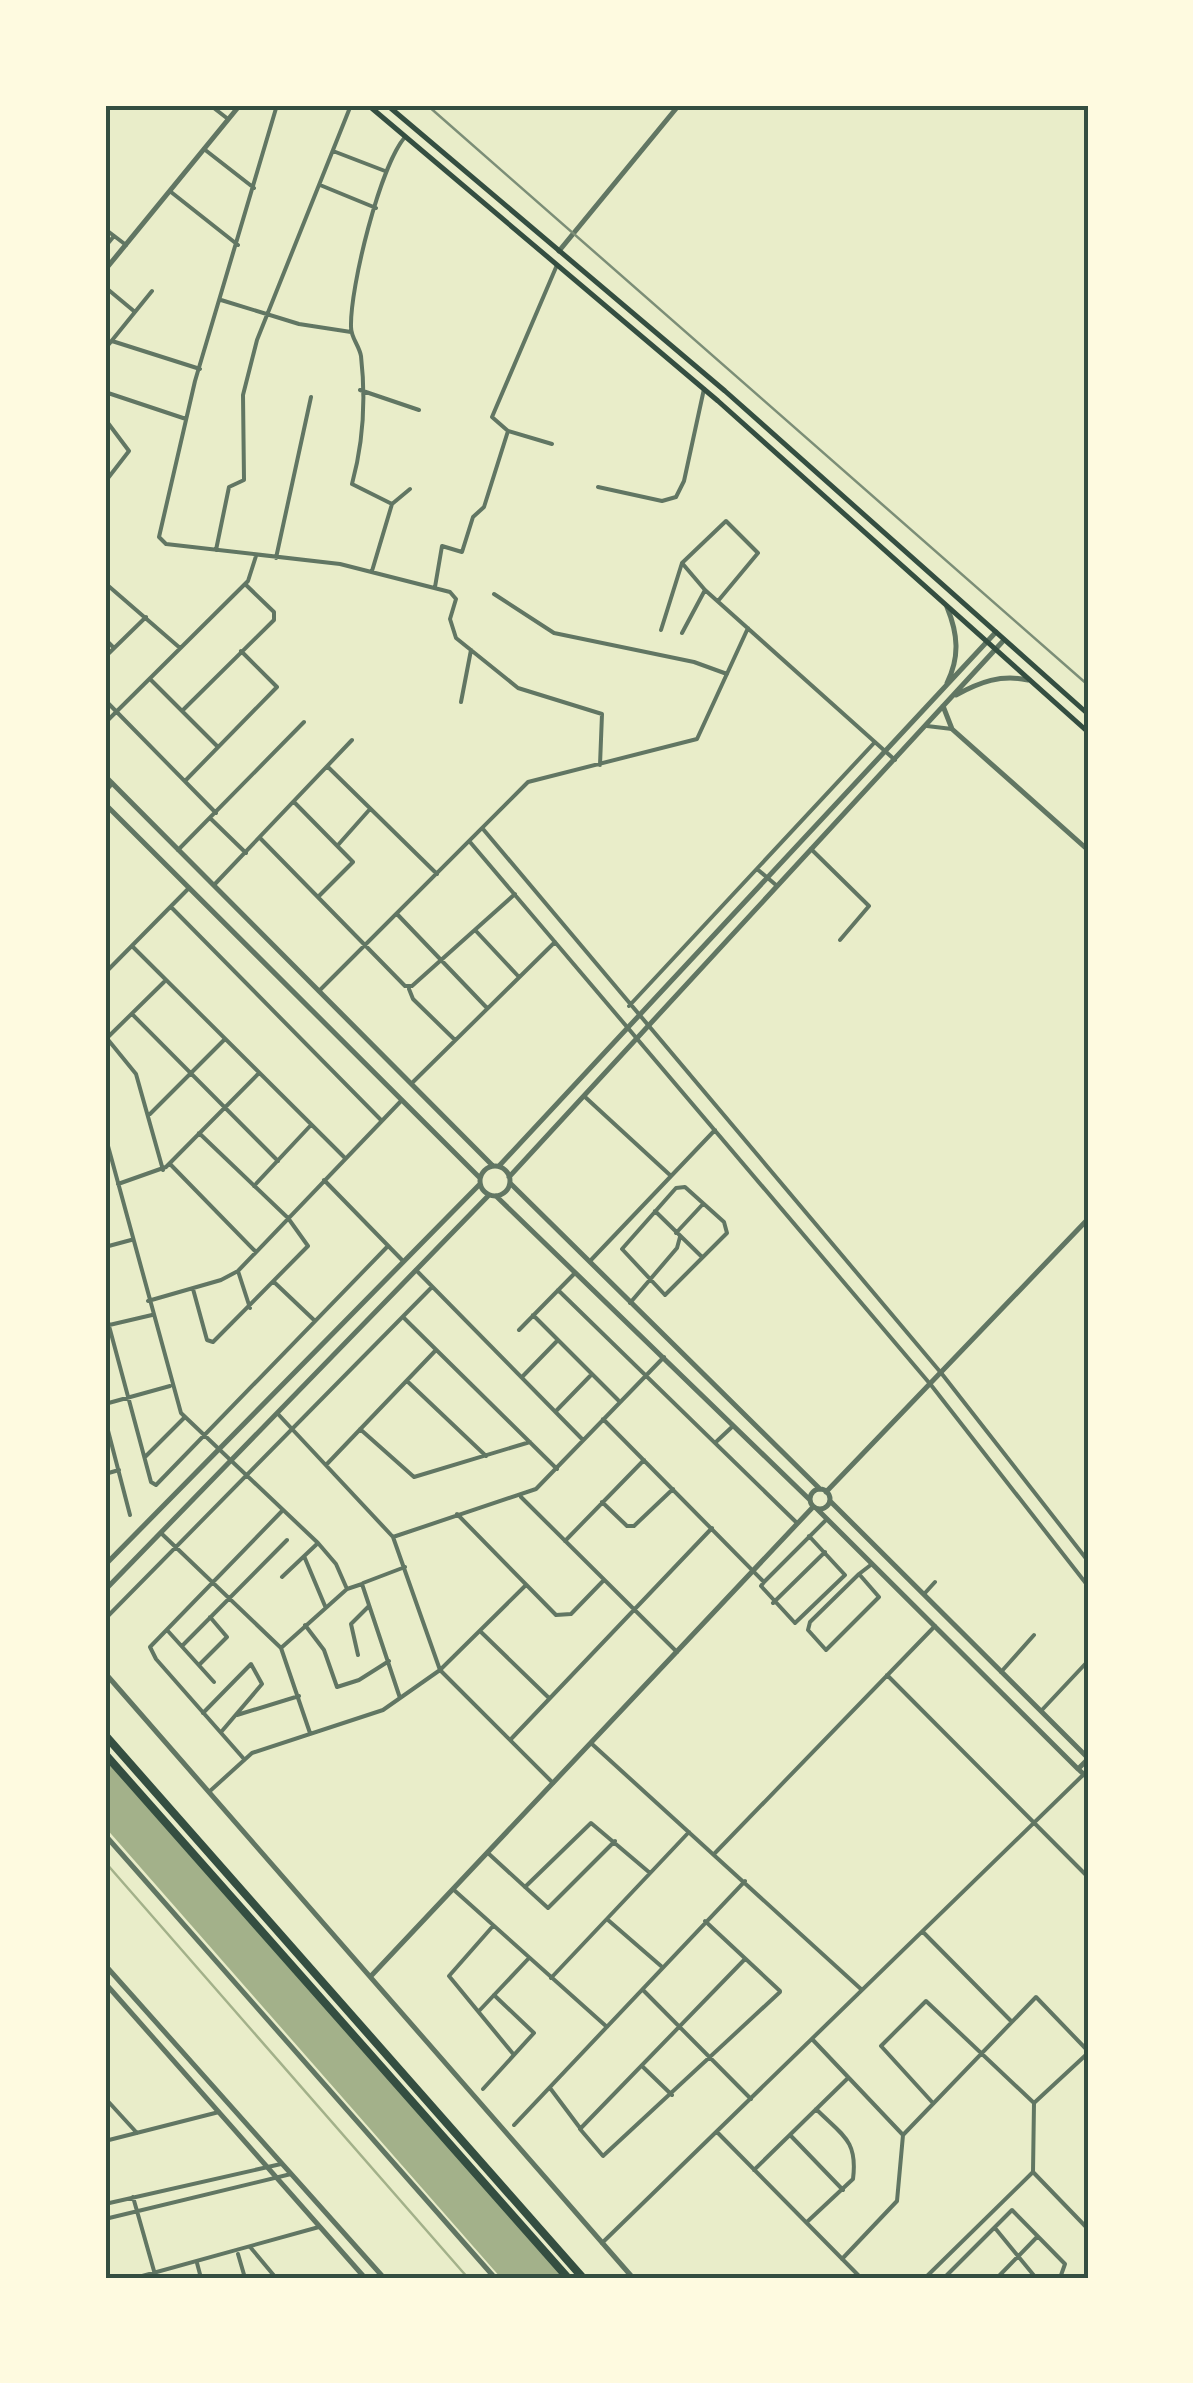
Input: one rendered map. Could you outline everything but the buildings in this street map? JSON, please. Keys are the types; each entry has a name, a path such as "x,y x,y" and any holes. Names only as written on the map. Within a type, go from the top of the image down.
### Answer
{"highway":[{"path":"105,1735 583,2278"},
{"path":"105,1754 568,2278"}],"main road":[{"path":"368,105 704,389 1088,732"},
{"path":"387,105 1088,714"}],"street":[{"path":"210,105 228,119"},
{"path":"105,270 240,105"},
{"path":"277,105 186,418 159,538 166,544 372,571 456,595 451,626 471,650 527,692 598,710 604,719 600,765"},
{"path":"216,550 228,487 244,480 243,394 265,315 351,105"},
{"path":"558,250 679,105"},
{"path":"392,504 352,484 366,404 360,390 361,358 351,332 385,170 406,137"},
{"path":"204,149 254,188"},
{"path":"332,151 385,170"},
{"path":"320,184 376,208"},
{"path":"170,191 238,244"},
{"path":"105,229 126,245"},
{"path":"105,248 114,236"},
{"path":"552,444 508,430 495,422 493,410 557,264"},
{"path":"105,287 135,312"},
{"path":"105,349 152,291"},
{"path":"221,300 265,315 351,332"},
{"path":"112,340 200,369"},
{"path":"598,486 662,501 676,496 684,481 704,389"},
{"path":"360,390 419,410"},
{"path":"105,392 186,418"},
{"path":"276,558 310,397"},
{"path":"105,420 129,452 105,482"},
{"path":"435,587 442,546 462,552 472,517 484,507 508,430"},
{"path":"372,571 392,504 410,489"},
{"path":"661,630 682,563 724,522 758,550 752,564 717,601"},
{"path":"105,724 245,584 256,556"},
{"path":"682,563 705,590 895,760"},
{"path":"182,711 275,617 245,584"},
{"path":"107,588 180,648"},
{"path":"682,633 705,590"},
{"path":"494,594 554,633 694,662 727,674"},
{"path":"943,690 957,655 955,630 946,606"},
{"path":"105,657 146,617"},
{"path":"319,991 528,782 697,739 748,628"},
{"path":"105,1564 629,1027 996,632"},
{"path":"105,639 114,648"},
{"path":"105,1590 416,1270 510,1180 1004,640"},
{"path":"461,702 471,650"},
{"path":"185,781 277,687 241,651"},
{"path":"950,698 985,680 1010,676 1028,680"},
{"path":"150,679 218,747"},
{"path":"105,700 216,813"},
{"path":"943,706 952,729 1088,850"},
{"path":"178,850 304,722"},
{"path":"927,726 952,729"},
{"path":"214,885 352,740"},
{"path":"629,1006 875,742"},
{"path":"328,767 437,874"},
{"path":"105,776 1088,1759 1084,1776 602,2243"},
{"path":"105,791 112,783"},
{"path":"294,802 350,857 352,866 318,897"},
{"path":"105,804 492,1196 664,1357 1084,1776"},
{"path":"338,845 370,809"},
{"path":"210,818 246,853"},
{"path":"482,829 942,1374 1088,1562"},
{"path":"260,838 455,1040"},
{"path":"470,842 931,1385 1088,1586"},
{"path":"812,849 869,906 840,940"},
{"path":"756,869 777,886"},
{"path":"105,973 189,888"},
{"path":"408,987 515,894"},
{"path":"171,907 380,1120"},
{"path":"397,914 488,1008"},
{"path":"475,930 519,977"},
{"path":"411,1084 555,942"},
{"path":"132,946 344,1157"},
{"path":"162,1170 136,1074 106,1037 166,981"},
{"path":"132,1014 278,1161"},
{"path":"149,1115 225,1039"},
{"path":"118,1184 170,1164 258,1073"},
{"path":"584,1096 671,1176"},
{"path":"148,1301 193,1290 238,1271 401,1100"},
{"path":"708,1121 718,1110"},
{"path":"254,1186 311,1125"},
{"path":"589,1262 715,1130"},
{"path":"193,1290 210,1343 250,1308 308,1246 288,1218 200,1133"},
{"path":"105,1135 170,1386 184,1418 318,1544 336,1564 347,1589"},
{"path":"170,1164 256,1252"},
{"path":"324,1180 404,1261"},
{"path":"681,1186 728,1229 668,1294 622,1249 655,1211 681,1186"},
{"path":"630,1303 677,1248 678,1235 703,1204"},
{"path":"655,1211 703,1258"},
{"path":"809,1500 942,1374 1088,1219"},
{"path":"105,1246 131,1240"},
{"path":"105,1311 151,1482 156,1484 388,1246"},
{"path":"416,1270 583,1440"},
{"path":"238,1271 250,1308"},
{"path":"519,1330 574,1274"},
{"path":"274,1282 314,1320"},
{"path":"105,1619 432,1287"},
{"path":"558,1290 798,1524"},
{"path":"107,1326 152,1315"},
{"path":"533,1316 620,1402"},
{"path":"403,1317 557,1470"},
{"path":"522,1378 558,1340"},
{"path":"326,1464 436,1350"},
{"path":"394,1537 520,1497 557,1470 664,1357"},
{"path":"555,1412 592,1374"},
{"path":"406,1381 486,1456"},
{"path":"105,1404 170,1386"},
{"path":"277,1413 394,1537 440,1670 554,1783"},
{"path":"144,1457 184,1418"},
{"path":"105,1419 130,1515"},
{"path":"603,1420 764,1582"},
{"path":"717,1442 732,1426"},
{"path":"360,1430 414,1477 530,1442"},
{"path":"565,1541 644,1460"},
{"path":"105,1474 118,1470"},
{"path":"602,1502 631,1527 673,1489"},
{"path":"1020,1499 1032,1490"},
{"path":"520,1497 677,1652"},
{"path":"371,1976 798,1524 815,1508 830,1501"},
{"path":"244,1759 151,1654 150,1647 283,1510"},
{"path":"457,1514 562,1617 571,1614 604,1580"},
{"path":"810,1536 846,1575 800,1622 792,1622 762,1592 764,1582 810,1536 827,1519"},
{"path":"510,1740 712,1528"},
{"path":"161,1532 281,1648 310,1734"},
{"path":"105,1533 108,1542"},
{"path":"182,1646 287,1540"},
{"path":"282,1577 318,1544"},
{"path":"773,1603 825,1552"},
{"path":"304,1556 325,1608"},
{"path":"859,1574 879,1597 826,1650 808,1630 810,1622 859,1574 872,1564"},
{"path":"281,1648 347,1589 405,1567"},
{"path":"924,1594 935,1582"},
{"path":"362,1584 400,1698"},
{"path":"210,1791 244,1759 367,1718 400,1698 440,1670 526,1585"},
{"path":"358,1655 351,1624 370,1606"},
{"path":"199,1665 226,1637 210,1618"},
{"path":"305,1625 324,1650 337,1687 359,1680 389,1661"},
{"path":"715,1853 934,1626"},
{"path":"166,1629 214,1682"},
{"path":"479,1631 549,1698"},
{"path":"1001,1672 1034,1635"},
{"path":"1041,1711 1088,1662"},
{"path":"203,1712 251,1664 262,1684 220,1732"},
{"path":"105,1674 633,2278"},
{"path":"887,1674 1088,1877"},
{"path":"237,1715 299,1696"},
{"path":"591,1743 862,1990"},
{"path":"525,1887 591,1823 650,1873"},
{"path":"551,1978 689,1832"},
{"path":"105,1836 494,2278"},
{"path":"487,1853 551,1906 615,1841"},
{"path":"514,2125 745,1880"},
{"path":"453,1890 607,2027"},
{"path":"607,1919 662,1966"},
{"path":"550,2088 606,2156 780,1992 705,1921"},
{"path":"494,1926 449,1976 514,2055"},
{"path":"922,1932 1010,2021"},
{"path":"479,2011 529,1958"},
{"path":"580,2129 745,1958"},
{"path":"105,1965 384,2278"},
{"path":"107,1988 365,2278"},
{"path":"643,1990 750,2098"},
{"path":"483,2089 534,2033 494,1995"},
{"path":"842,2259 898,2201 903,2135 1036,1996 1088,2052 1034,2103 1032,2172 924,2278"},
{"path":"932,2102 882,2051 882,2044 926,2001 1034,2103"},
{"path":"812,2038 903,2135"},
{"path":"641,2066 672,2095"},
{"path":"754,2170 849,2077"},
{"path":"105,2098 137,2132"},
{"path":"808,2221 853,2178 855,2151 816,2109"},
{"path":"105,2141 220,2112"},
{"path":"716,2132 861,2278"},
{"path":"790,2134 843,2190"},
{"path":"105,2204 282,2164"},
{"path":"1032,2172 1088,2230"},
{"path":"105,2218 291,2174"},
{"path":"133,2197 155,2276"},
{"path":"944,2278 1012,2210 1065,2264 1060,2278"},
{"path":"135,2278 155,2276 320,2226"},
{"path":"994,2226 1036,2278"},
{"path":"997,2278 1037,2237"},
{"path":"251,2248 276,2278"},
{"path":"238,2252 245,2278"},
{"path":"197,2262 201,2278"}],"shaded area":[{"path":"105,1755 564,2278 501,2278 105,1827"}],"waterway":[{"path":"105,1862 468,2278"}],"railway":[{"path":"427,105 1088,685"}]}
